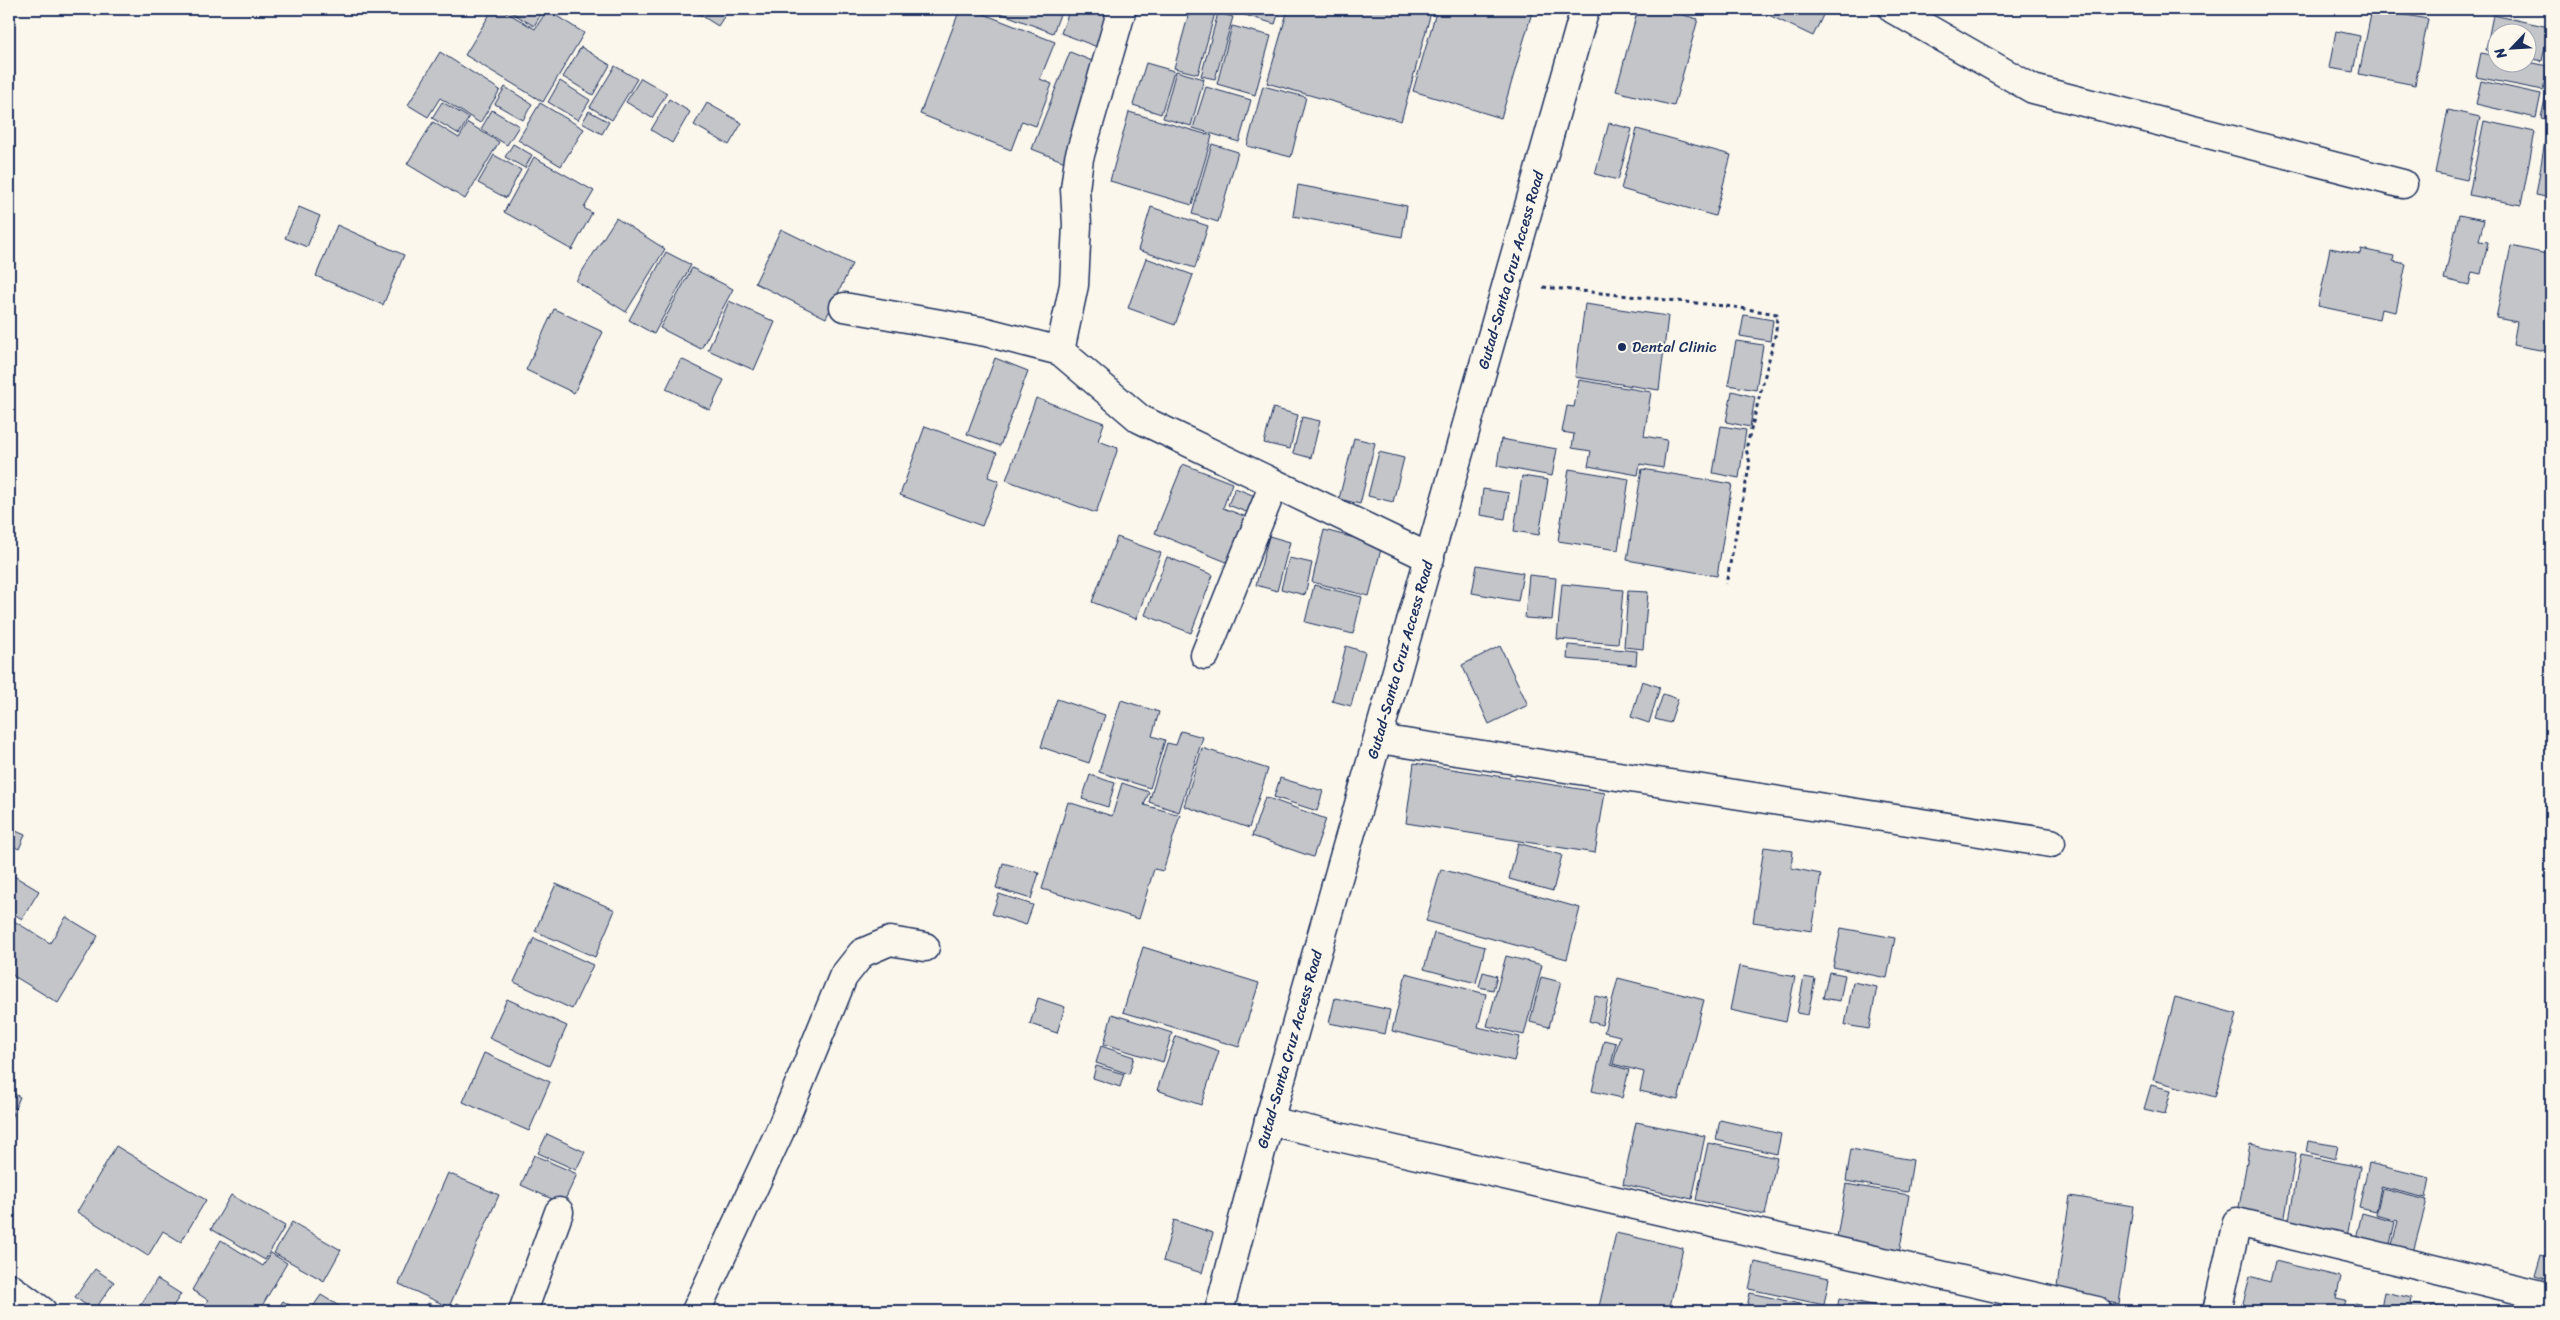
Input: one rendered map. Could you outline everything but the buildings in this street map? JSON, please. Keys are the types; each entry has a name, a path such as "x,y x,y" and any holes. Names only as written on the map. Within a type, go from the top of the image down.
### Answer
{"street":[{"path":"1060,351 1074,285 1077,225 1075,189 1079,158 1122,9"},
{"name":"Gutad-Santa Cruz Access Road","path":"1219,1311 1269,1122 1585,9"},
{"path":"1893,9 2033,89 2403,184"},
{"path":"844,307 986,332 1060,351 1140,420 1430,558"},
{"path":"1205,654 1274,484"},
{"path":"1378,739 2051,842"},
{"path":"696,1311 780,1131 844,977 862,953 890,941 925,948"},
{"path":"1269,1122 2098,1311"},
{"path":"523,1311 560,1212"},
{"path":"2217,1311 2238,1222 2549,1302"},
{"path":"9,1287 42,1311"}],"path":[{"path":"1507,283 1734,307 1777,314 1776,332 1746,449 1750,462 1726,584"}],"place":[{"name":"Dental Clinic","path":"1622,347"}]}
